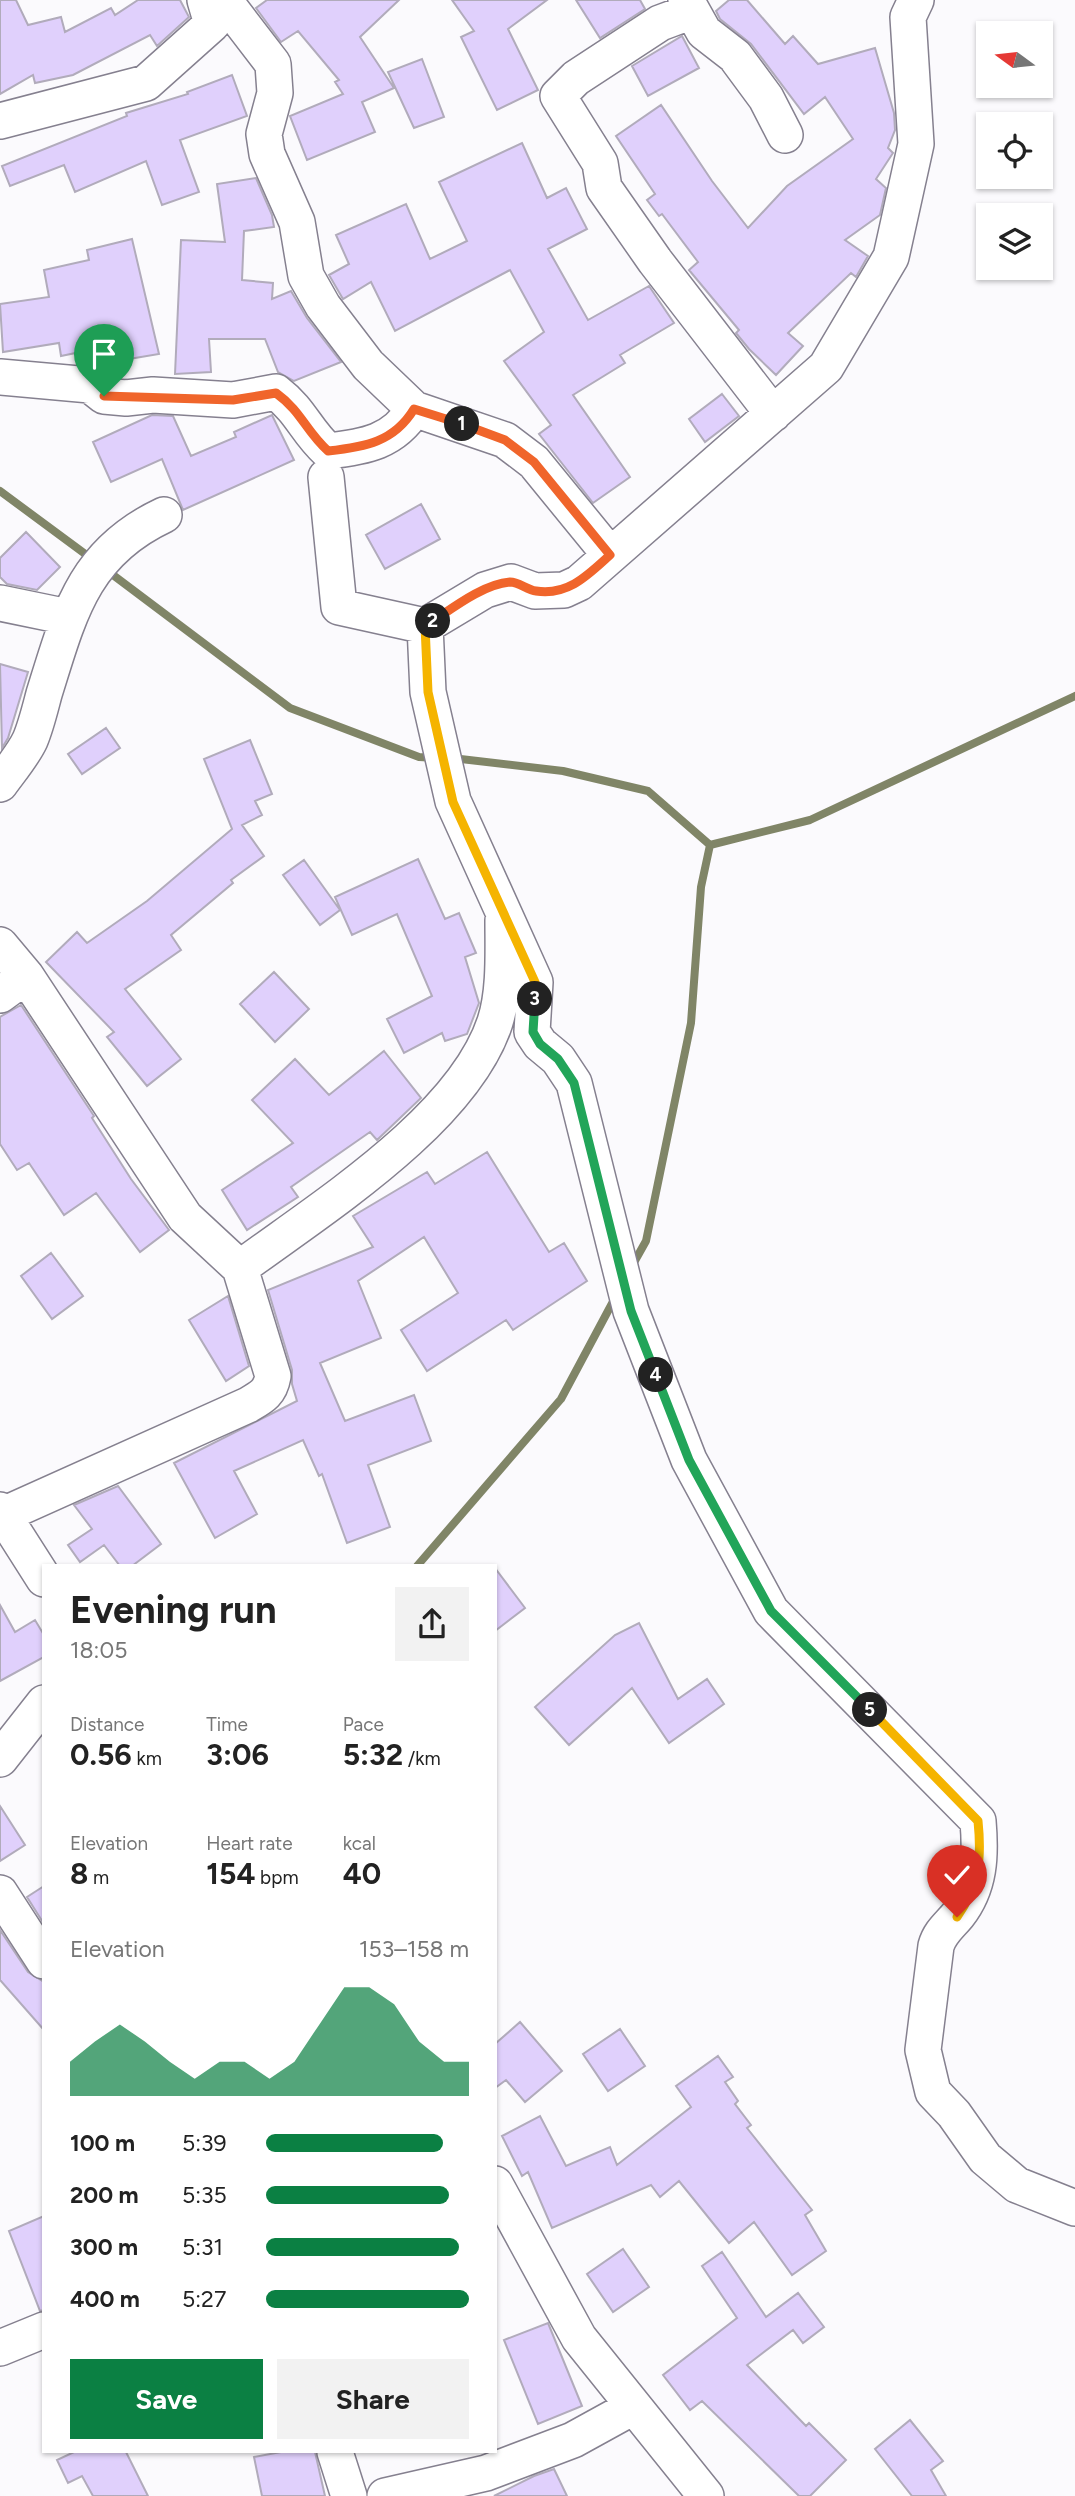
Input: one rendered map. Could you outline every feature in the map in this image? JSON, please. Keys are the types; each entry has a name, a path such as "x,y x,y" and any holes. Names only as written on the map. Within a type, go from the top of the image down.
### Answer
{"street":[{"path":"0,121 146,83 212,24 205,0"},
{"path":"224,0 273,64 275,93 264,134 267,154 297,222 306,276 324,306 368,365 414,409 505,440 534,462 560,490 610,555"},
{"path":"326,477 339,607 425,626 485,590 511,582 535,591 564,590 579,583 826,366 891,257 916,144 908,17 916,0"},
{"path":"773,414 655,261 604,188 600,163 558,96 576,78 689,5 704,32 735,56 766,98 785,135"},
{"path":"0,377 90,385 104,396 126,398 153,395 233,400 276,393 297,408 310,434 328,451 382,440 403,427 414,409"},
{"path":"0,784 30,740 68,617 87,581 111,548 140,527 164,515"},
{"path":"0,603 68,617"},
{"path":"425,626 428,692 453,802 535,982 533,1032 540,1044 558,1059 574,1083 631,1311 689,1460 771,1611 978,1821 978,1872 972,1895 939,1935 936,1946 923,2050 933,2092 954,2114 985,2158 1017,2185 1075,2208"},
{"path":"240,1268 344,1191 433,1117 475,1066 496,1020 503,956 503,908"},
{"path":"0,945 13,986 185,1217 219,1245 240,1268 273,1376 271,1388 265,1396 2,1513 42,1576"},
{"path":"0,1759 42,1706"},
{"path":"0,1893 42,1958"},
{"path":"497,2188 579,2338 706,2496"},
{"path":"0,2348 42,2331"},
{"path":"385,2496 486,2473 573,2441 633,2407"},
{"path":"335,2453 349,2496"}],"building":[{"path":"0,0 16,0 28,25 61,17 65,32 111,8 115,15 138,0 180,0 189,17 157,46 150,35 73,75 35,83 33,75 0,94"},
{"path":"267,0 399,0 360,37 394,88 362,102 375,132 307,160 290,116 343,94 335,82 339,80 298,31 281,42 256,8"},
{"path":"452,0 547,0 508,29 538,90 497,110 461,37 474,31"},
{"path":"576,0 640,0 645,9 600,38"},
{"path":"729,0 747,0 785,44 793,36 818,64 875,48 894,113 895,130 888,148 893,153 876,179 886,188 880,215 845,240 868,256 856,277 851,273 788,333 803,346 776,375 749,349 736,333 739,330 689,270 698,262 662,214 659,216 647,200 655,194 616,136 661,105 712,181 748,228 787,186 853,139 825,97 804,114 751,44 720,19 716,11"},
{"path":"682,36 699,68 648,96 632,66"},
{"path":"422,59 444,117 414,128 388,72"},
{"path":"232,75 247,116 180,140 199,192 162,205 146,161 75,192 64,165 10,186 2,166 127,116 126,113 188,94 187,92"},
{"path":"522,143 547,198 566,188 587,229 548,249 588,320 649,286 674,323 620,355 625,363 573,395 630,477 593,503 539,434 551,425 504,361 544,332 510,270 395,331 371,282 343,299 329,275 349,264 336,235 406,204 430,259 467,241 439,182"},
{"path":"256,178 272,215 274,227 244,231 242,280 273,283 272,299 291,291 307,318 341,362 294,381 278,372 265,339 209,339 211,372 175,374 181,240 225,242 217,184"},
{"path":"132,239 159,354 111,362 109,346 61,356 59,343 3,352 0,304 49,297 44,270 89,260 87,250"},
{"path":"722,394 739,416 705,442 689,419"},
{"path":"152,415 173,416 191,456 236,437 234,432 272,415 294,460 183,510 162,459 111,482 93,442"},
{"path":"421,504 440,539 385,569 366,535"},
{"path":"26,532 60,567 37,590 7,584 0,577 0,558"},
{"path":"0,664 28,672 8,738 2,748"},
{"path":"106,728 120,748 82,774 68,754"},
{"path":"250,740 272,794 255,801 262,815 242,825 264,856 231,880 233,883 171,935 181,950 125,989 181,1059 147,1086 107,1037 114,1032 46,962 77,932 87,943 147,901 232,829 204,759"},
{"path":"418,859 445,919 459,913 476,953 465,957 479,1003 467,1034 445,1041 442,1033 404,1053 387,1019 432,996 397,914 352,935 335,897"},
{"path":"304,860 340,910 320,925 283,875"},
{"path":"274,972 309,1009 275,1042 240,1004"},
{"path":"21,1005 94,1116 92,1118 131,1179 169,1230 140,1252 96,1193 64,1215 29,1163 17,1170 0,1144 0,1017"},
{"path":"384,1051 421,1098 377,1140 370,1132 291,1187 298,1197 247,1230 222,1190 293,1143 252,1100 295,1059 329,1095"},
{"path":"487,1152 549,1252 564,1243 587,1281 513,1330 506,1320 427,1371 401,1330 458,1293 424,1237 358,1281 381,1338 320,1363 345,1421 414,1395 431,1441 368,1465 390,1527 347,1543 322,1474 319,1476 303,1440 234,1471 257,1514 215,1538 174,1463 297,1401 292,1384 292,1370 268,1290 373,1247 353,1216 427,1172 435,1184"},
{"path":"51,1253 83,1296 52,1319 21,1276"},
{"path":"228,1296 249,1366 226,1381 189,1320"},
{"path":"118,1486 161,1544 135,1564 118,1564 104,1545 80,1562 68,1545 92,1529 74,1505"},
{"path":"497,1571 525,1608 497,1629"},
{"path":"0,1605 15,1632 35,1620 42,1632 42,1658 0,1681"},
{"path":"639,1623 678,1699 707,1679 724,1704 669,1743 632,1688 569,1745 535,1707 615,1635"},
{"path":"0,1806 25,1845 0,1861"},
{"path":"42,1887 42,1921 27,1897"},
{"path":"0,1930 28,1972 42,1981 42,2028 0,1980"},
{"path":"520,2022 562,2071 525,2102 506,2080 497,2087 497,2042"},
{"path":"620,2029 645,2066 608,2091 583,2054"},
{"path":"718,2056 733,2077 725,2082 738,2101 735,2104 751,2125 747,2128 812,2210 805,2215 826,2251 792,2275 754,2222 729,2243 679,2181 660,2197 651,2185 552,2228 528,2172 522,2176 502,2136 540,2116 566,2166 610,2147 617,2165 691,2107 676,2086"},
{"path":"42,2217 42,2310 40,2311 9,2231"},
{"path":"623,2249 649,2287 613,2312 587,2274"},
{"path":"722,2252 766,2317 798,2293 824,2327 803,2343 793,2330 747,2365 806,2426 809,2423 846,2460 810,2496 799,2496 702,2401 690,2410 663,2375 737,2318 702,2266"},
{"path":"548,2323 582,2406 538,2424 504,2340"},
{"path":"910,2420 943,2461 931,2470 946,2496 912,2496 875,2449"},
{"path":"72,2453 126,2453 148,2496 93,2496 82,2476 68,2483 57,2460"},
{"path":"276,2453 315,2453 325,2496 262,2496 254,2457"},
{"path":"554,2469 567,2496 494,2496 534,2476"}],"waterway":[{"path":"0,491 92,559"},
{"path":"105,569 290,708 419,757 436,758"},
{"path":"710,845 810,820 1075,696"},
{"path":"452,758 563,771 648,791 710,845"},
{"path":"632,1266 646,1241 691,1023 701,887 710,845"},
{"path":"419,1564 561,1399 616,1296"}],"route":[{"path":"104,396 126,398 153,395 233,400 276,393 297,408 310,434 328,451 382,440 403,427 414,409 459,423 505,440 534,462 560,490 610,555 579,583 564,590 535,591 511,582 485,590 425,626 428,692 453,802 535,982 533,1032 540,1044 558,1059 574,1083 631,1311 689,1460 771,1611 978,1821 978,1872 972,1895 957,1917"}]}
